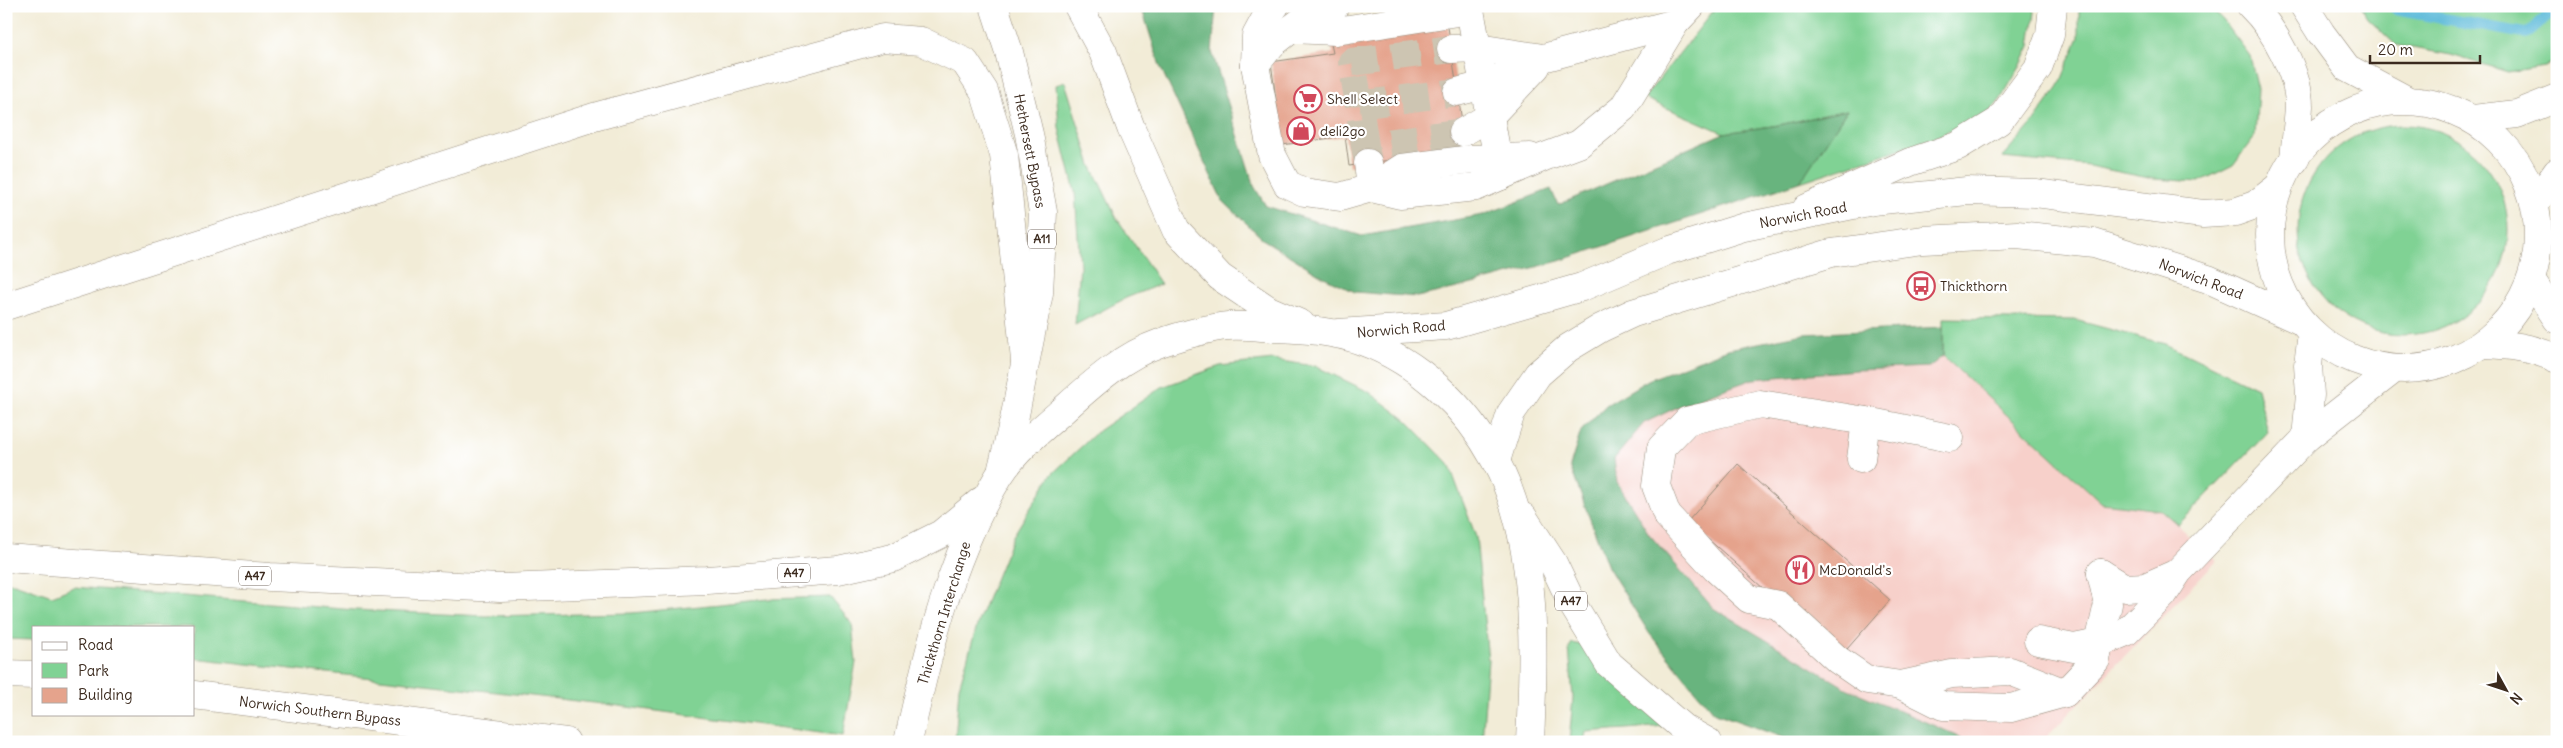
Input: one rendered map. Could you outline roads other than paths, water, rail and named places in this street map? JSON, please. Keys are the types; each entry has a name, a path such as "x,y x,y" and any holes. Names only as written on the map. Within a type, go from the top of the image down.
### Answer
{"main road":[{"name":"Hethersett Bypass","path":"994,6 1016,79 1043,212 1038,293 1014,420 996,483"},
{"path":"1078,6 1103,52 1131,128 1176,230 1220,277 1269,310 1325,332"},
{"path":"1275,6 1269,12 1256,36 1255,65 1272,155 1287,184 1304,192 1340,197 1370,176 1402,168 1499,167 1544,156 1579,144 1623,108 1683,15"},
{"path":"1255,65 1272,44 1312,13 1335,6"},
{"path":"1790,216 1910,162 1958,146 1999,121 2038,68 2050,35 2053,6"},
{"path":"2251,6 2266,19 2288,60 2299,104 2294,160"},
{"path":"2304,6 2321,33 2348,68 2405,99"},
{"path":"1291,29 1336,31 1468,8 1478,48 1499,167"},
{"path":"1457,92 1484,85 1544,58 1683,15"},
{"path":"6,306 594,117 883,38 921,40 965,62 984,90 1004,155 1025,360"},
{"path":"1451,49 1478,48 1544,58"},
{"path":"1463,132 1489,117 1544,58"},
{"name":"Norwich Road","path":"2473,119 2518,114 2557,98"},
{"name":"Norwich Road","path":"1496,461 1511,413 1538,374 1576,343 1601,328 1633,313 1831,254 1923,240 2017,235 2094,243 2208,279 2305,327 2352,360 2393,370 2446,362 2483,344 2513,314 2532,280 2541,243 2535,203 2529,184 2511,154 2473,119 2438,104 2405,99 2365,104 2326,124 2294,160 2278,187 2268,222 2268,251 2280,286 2305,327"},
{"path":"2535,203 2557,172"},
{"name":"Norwich Road","path":"1325,332 1446,326 1582,288 1667,251 1744,226 1874,201 1967,191 2035,193 2203,214 2235,212 2255,205 2278,187"},
{"path":"2532,280 2557,319"},
{"name":"Thickthorn Interchange","path":"908,742 922,681 962,548 996,483 1035,434 1079,395 1116,366 1159,343 1227,326 1325,332 1363,341 1401,360 1450,396 1484,441 1496,461 1512,499 1523,538 1530,601 1533,686 1530,742"},
{"path":"2305,327 2310,394 2306,438"},
{"path":"2483,344 2519,345 2538,350 2557,359"},
{"path":"2038,641 2074,648 2099,643 2126,632 2163,595 2178,572 2306,438 2393,370"},
{"path":"1950,438 1866,421 1760,404 1687,421 1661,448 1656,486 1667,515 1716,569 1749,599 1778,605 1838,660 1867,680 1901,685 1943,706 2011,708 2065,693 2096,660 2108,604 2100,574 2125,588 2145,587 2178,572"},
{"path":"1861,459 1866,421"},
{"name":"A47","path":"8,557 270,577 500,588 708,580 838,570 893,558 941,534 996,483"},
{"name":"A47","path":"1512,499 1553,564 1572,605 1609,664 1683,728 1708,742"},
{"path":"1901,685 1952,674 2010,672 2065,693"},
{"path":"6,674 32,675"},
{"name":"Norwich Southern Bypass","path":"195,694 566,742"}],"waterway":[{"path":"2393,6 2397,10 2527,34 2557,8"}],"tunnel":[{"path":"1359,105 1352,62 1451,49"},
{"path":"1365,146 1359,105 1457,92"},
{"path":"1368,163 1365,146 1463,132"}],"place":[{"name":"Shell Select","path":"1308,99"},
{"name":"deli2go","path":"1301,131"},
{"name":"Thickthorn","path":"1921,286"},
{"name":"McDonald's","path":"1800,570"}]}
